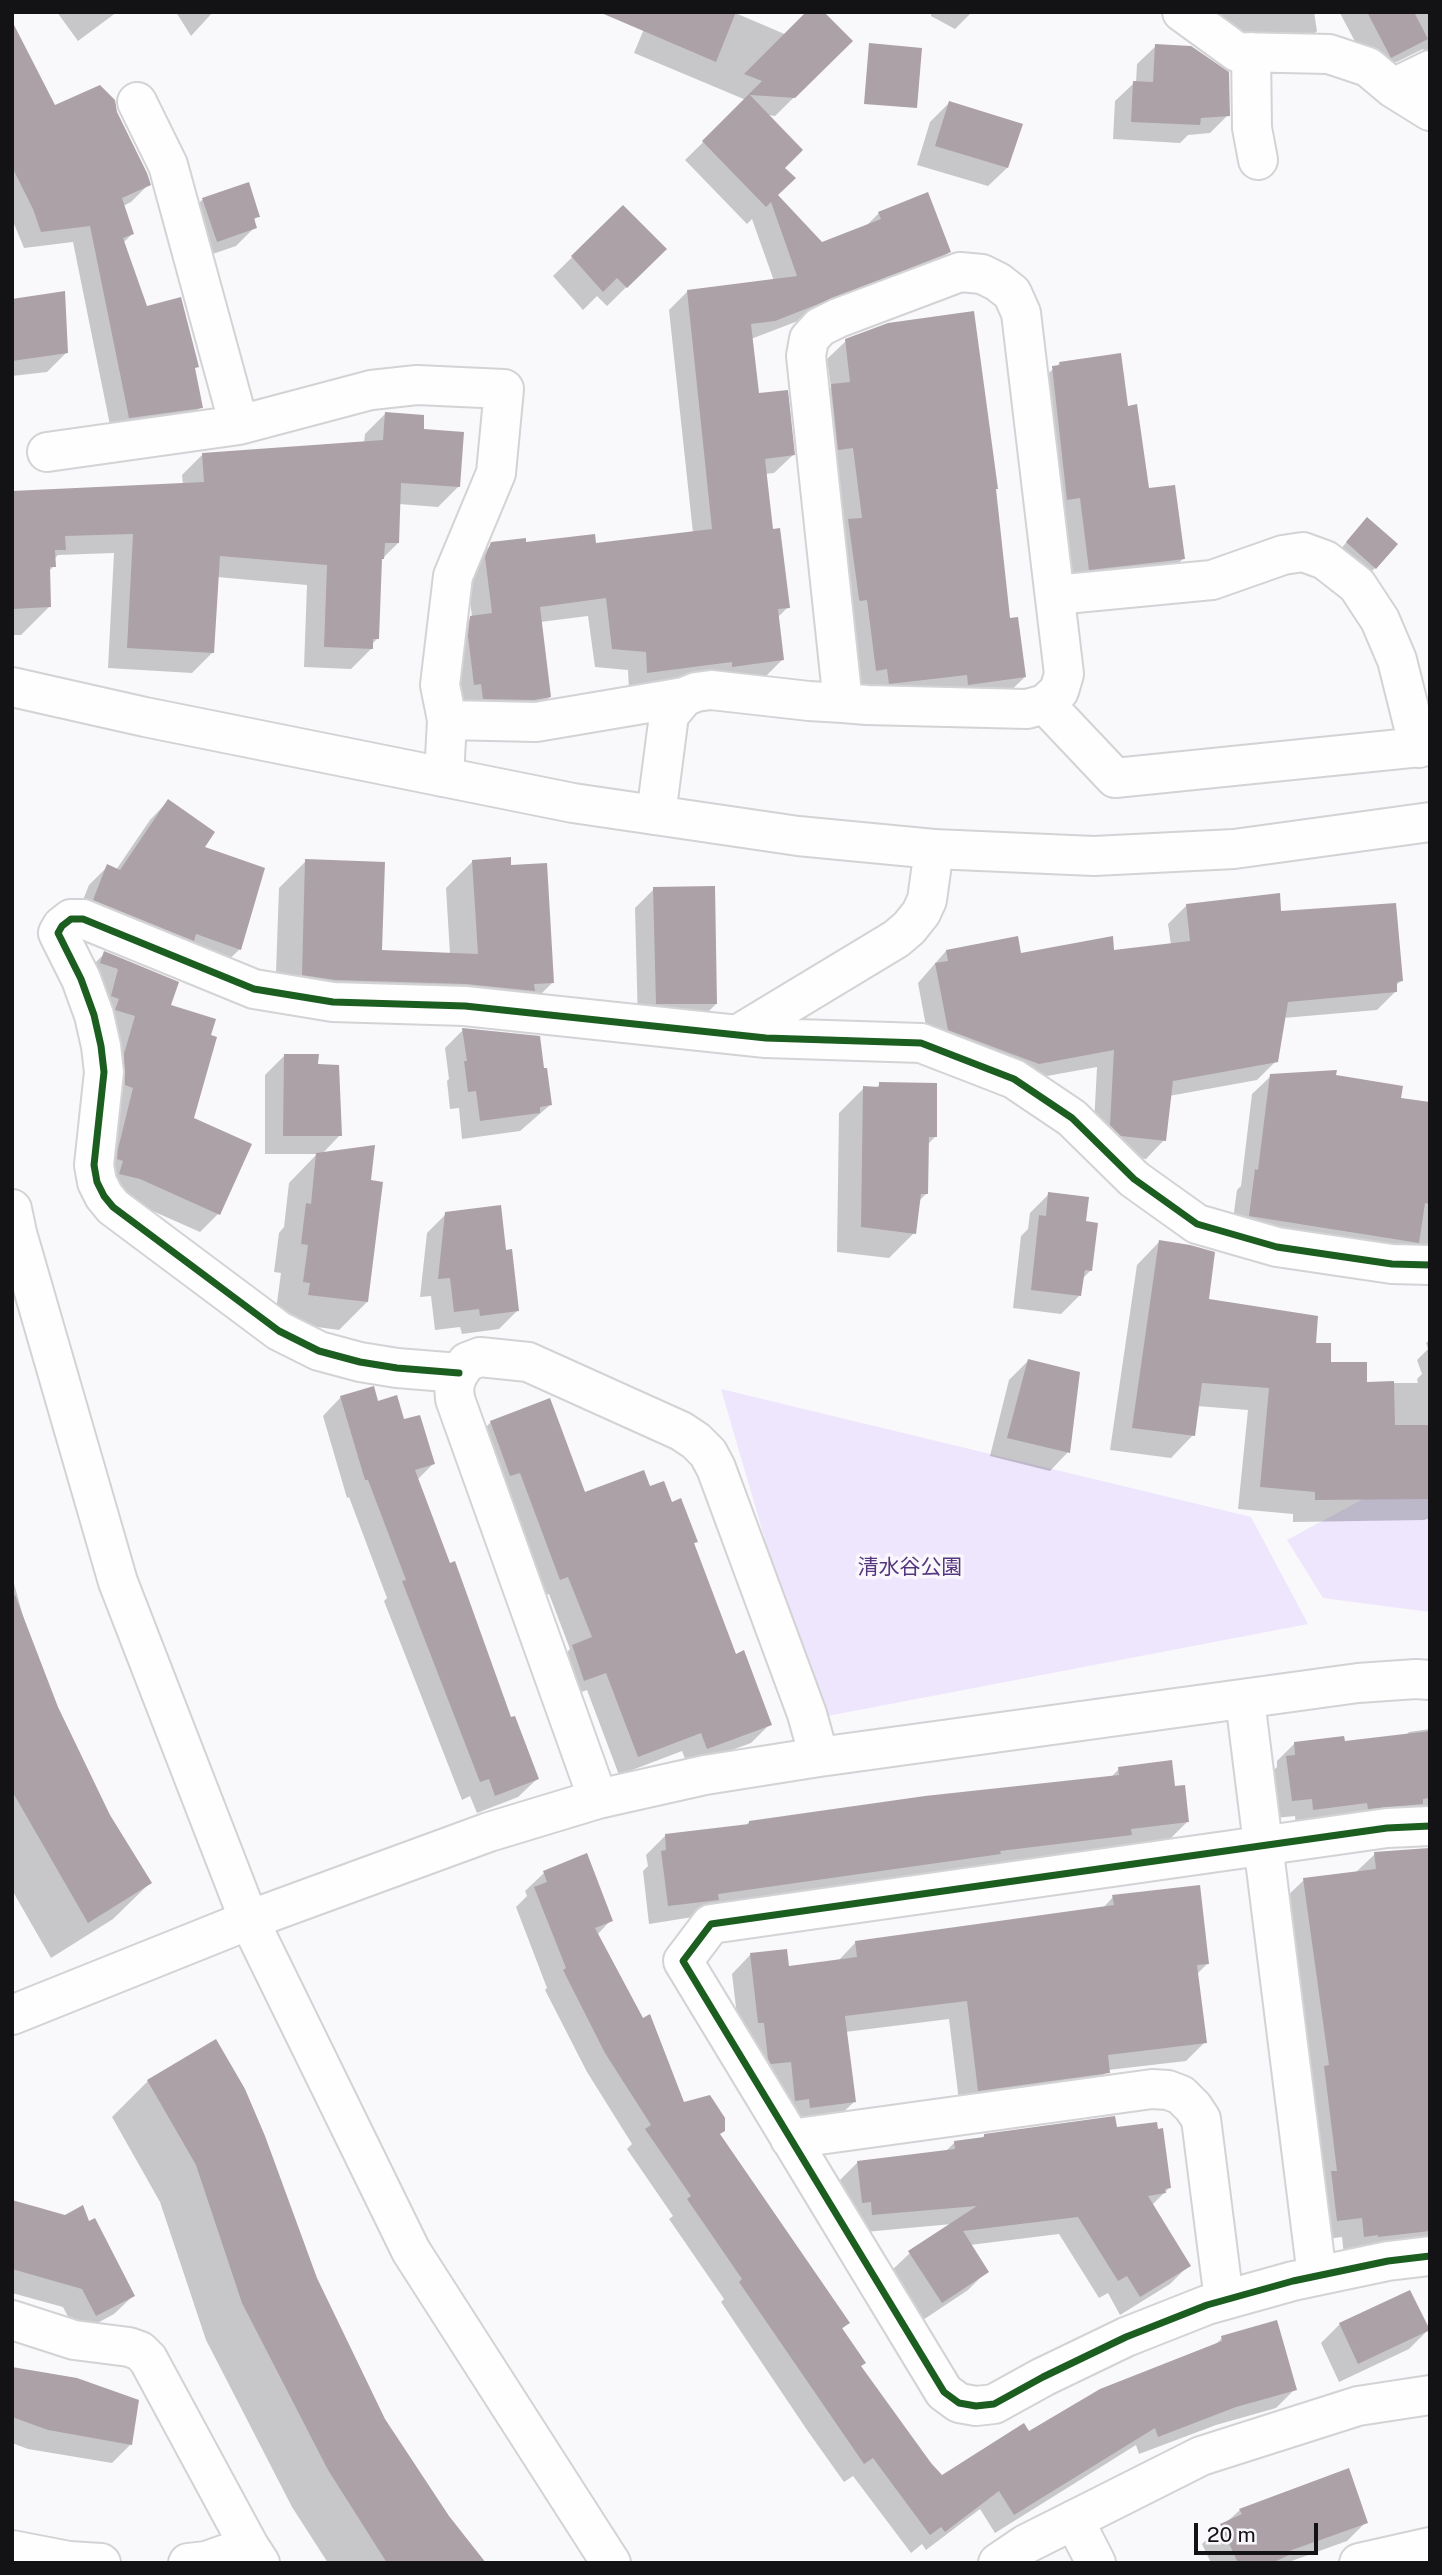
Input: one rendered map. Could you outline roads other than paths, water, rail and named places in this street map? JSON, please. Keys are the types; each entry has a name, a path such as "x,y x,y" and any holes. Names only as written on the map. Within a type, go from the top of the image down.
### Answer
{"street":[{"path":"1182,12 1237,52 1329,54 1368,67 1393,88 1430,111"},
{"path":"1251,52 1252,128 1258,160"},
{"path":"1393,88 1430,70"},
{"path":"137,102 168,164 239,425"},
{"path":"447,720 536,722 711,690 844,704 1027,709 1045,704 1059,691 1063,674 1021,313 1012,293 982,274 960,272 838,318 820,327 808,340 806,356 844,704"},
{"path":"47,452 239,425 372,390 417,385 504,389 496,473 453,576 440,685 447,720 444,777"},
{"path":"1045,704 1115,778 1424,747 1397,660 1380,621 1356,584 1325,560 1303,552 1283,555 1212,580 1055,595"},
{"path":"12,687 145,718 573,803 798,836 934,849 1094,856 1234,849 1430,822"},
{"path":"656,815 669,715 684,696"},
{"path":"737,1035 896,939 909,928 927,900 934,849"},
{"path":"459,1373 397,1368 319,1351 279,1331 237,1302 172,1249 113,1207 97,1182 94,1166 104,1072 101,1046 94,1015 81,979 58,933 62,926 71,919 83,919 254,989 333,1002 465,1006 737,1035 921,1043 1014,1079 1072,1118 1134,1179 1197,1224 1277,1247 1392,1264 1430,1265"},
{"path":"12,1209 118,1582 249,1920 411,2251 611,2563"},
{"path":"598,1799 455,1399 454,1385 459,1373 467,1362 480,1357 528,1362 681,1431 708,1453 774,1623 820,1756"},
{"path":"12,2015 249,1920 489,1832 598,1799 705,1775 820,1756 1358,1683 1430,1680"},
{"path":"1245,1700 1317,2276"},
{"path":"1430,1826 1387,1828 711,1924 683,1961 944,2392 959,2403 976,2406 994,2404 1126,2337 1224,2300 1317,2276 1430,2256"},
{"path":"790,2139 1152,2089 1168,2090 1181,2095 1194,2106 1200,2119 1224,2300"},
{"path":"12,2320 74,2340 129,2347 140,2351 148,2359 254,2554 188,2563"},
{"path":"998,2563 1026,2544 1201,2456 1358,2406 1430,2395"},
{"path":"1074,2520 1096,2563"},
{"path":"1367,2562 1430,2547"},
{"path":"12,2550 101,2563"}],"park label":[{"name":"清水谷公園","path":"910,1568"}]}
